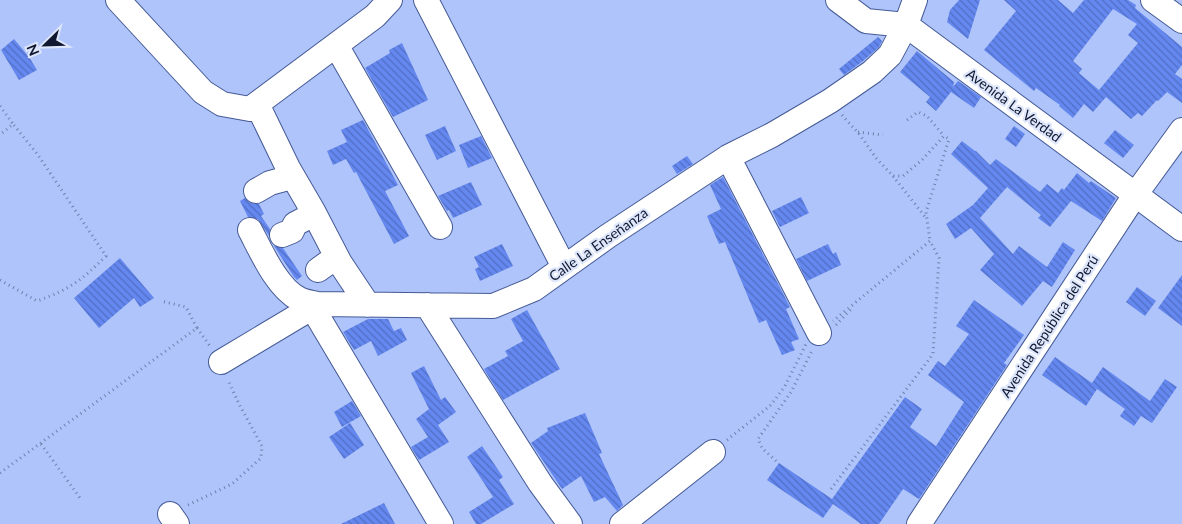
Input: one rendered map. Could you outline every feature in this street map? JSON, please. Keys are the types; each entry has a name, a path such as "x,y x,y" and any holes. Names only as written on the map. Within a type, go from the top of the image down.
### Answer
{"street":[{"path":"118,0 203,92 222,104 250,109 375,16 390,0"},
{"path":"426,0 564,267"},
{"name":"Avenida La Verdad","path":"838,0 866,21 906,26 1182,229"},
{"name":"Calle La Enseñanza","path":"315,306 493,306 534,288 728,156 772,135 830,101 872,72 890,55 906,26 915,0"},
{"path":"1153,0 1182,21"},
{"path":"336,45 440,226"},
{"path":"257,104 292,177 314,214 327,263 368,305"},
{"name":"Avenida República del Perú","path":"919,524 1135,195 1182,130"},
{"path":"728,156 821,337"},
{"path":"256,191 270,183 292,177"},
{"path":"282,235 292,231 295,224 314,214"},
{"path":"250,230 267,261 274,288 285,289 300,300 315,306 441,524"},
{"path":"427,305 540,483 570,524"},
{"path":"221,362 315,306"},
{"path":"622,524 713,452"}],"path":[{"path":"830,101 858,132 876,158 893,176 926,218"},
{"path":"0,106 38,155 106,256 70,288 37,302"},
{"path":"831,489 933,354 938,258 930,241 926,212 950,139 944,136 927,116 918,112 907,120"},
{"path":"0,135 13,124"},
{"path":"858,132 883,135"},
{"path":"893,176 902,176 916,165 944,136"},
{"path":"713,452 771,405 785,386 803,346 821,337 862,297 930,241"},
{"path":"37,302 22,292 0,280 30,297 37,302"},
{"path":"776,461 762,448 758,439 792,392 821,337 862,297"},
{"path":"161,301 186,307 197,328 221,362 239,404 262,446 261,458 232,484 173,519"},
{"path":"0,473 197,328"},
{"path":"41,444 80,498"}],"building":[{"path":"959,0 980,0 968,39 947,22 950,10"},
{"path":"1004,0 1058,0 1073,13 1084,0 1128,0 1182,47 1182,65 1175,74 1182,79 1182,103 1167,92 1142,116 1138,113 1131,119 1106,97 1093,112 1084,104 1073,118 1060,105 1036,88 1034,91 984,50 1016,11","holes":["1113,9 1137,24 1128,35 1138,43 1099,90 1079,73 1082,69 1073,61"]},
{"path":"878,37 882,41 879,47 844,75 839,69"},
{"path":"14,39 37,70 19,80 1,50"},
{"path":"402,43 428,100 393,117 365,68 390,53 389,50"},
{"path":"917,51 954,82 953,87 958,81 981,97 974,108 951,92 936,111 926,102 930,97 900,72"},
{"path":"363,120 398,185 385,191 409,236 394,244 356,172 354,173 346,159 333,165 327,151 347,142 341,130"},
{"path":"445,126 456,151 437,160 425,135"},
{"path":"1014,126 1025,134 1016,147 1005,139"},
{"path":"1115,130 1134,145 1123,158 1104,143"},
{"path":"481,136 492,158 468,168 459,145"},
{"path":"962,141 976,151 990,165 996,159 1040,192 1047,184 1058,193 1062,188 1064,190 1077,173 1089,183 1091,181 1116,198 1102,221 1071,201 1050,227 1038,218 1041,215 1007,187 980,218 1013,254 1019,246 1047,267 1063,242 1075,250 1052,287 1043,281 1022,306 980,270 994,254 971,228 955,239 946,224 973,205 988,188 951,154"},
{"path":"687,156 693,164 677,174 672,166"},
{"path":"723,177 790,307 786,309 799,339 791,342 795,350 782,355 766,320 759,323 725,242 719,244 707,216 721,209 710,185"},
{"path":"471,182 482,205 453,218 438,196"},
{"path":"801,197 809,213 780,227 772,211"},
{"path":"245,198 250,203 259,204 264,214 261,216 270,229 269,236 258,219 248,217 240,201"},
{"path":"502,244 513,266 480,281 475,269 479,267 474,257"},
{"path":"828,244 833,254 836,252 841,265 807,281 796,259"},
{"path":"274,246 283,248 302,276 297,280 294,277"},
{"path":"120,258 154,298 140,307 134,298 99,328 74,298"},
{"path":"1182,275 1182,326 1158,308"},
{"path":"1137,287 1156,301 1145,316 1126,302"},
{"path":"974,300 1024,335 1004,363 1007,365 919,499 903,489 879,524 861,524 833,504 823,518 767,480 779,463 832,499 905,397 922,409 910,427 936,446 964,402 928,375 938,361 945,366 969,334 956,326"},
{"path":"527,310 560,369 503,400 484,369 508,356 505,351 523,341 511,319"},
{"path":"368,319 388,319 394,331 401,328 407,340 378,356 371,341 354,350 343,332"},
{"path":"1055,357 1092,383 1103,367 1150,401 1165,379 1177,387 1152,423 1141,416 1134,426 1120,416 1125,409 1097,389 1086,406 1042,375"},
{"path":"424,366 441,400 445,397 456,412 438,425 449,442 419,460 411,447 428,437 416,419 429,409 411,373"},
{"path":"352,401 361,416 342,427 334,412"},
{"path":"585,413 602,453 599,454 623,505 617,511 605,497 594,502 581,476 562,489 531,443 548,431 547,428"},
{"path":"350,423 364,445 344,459 329,437"},
{"path":"482,446 503,477 499,480 514,504 481,524 476,524 469,512 493,497 467,457"},
{"path":"384,503 395,524 341,524"}]}
